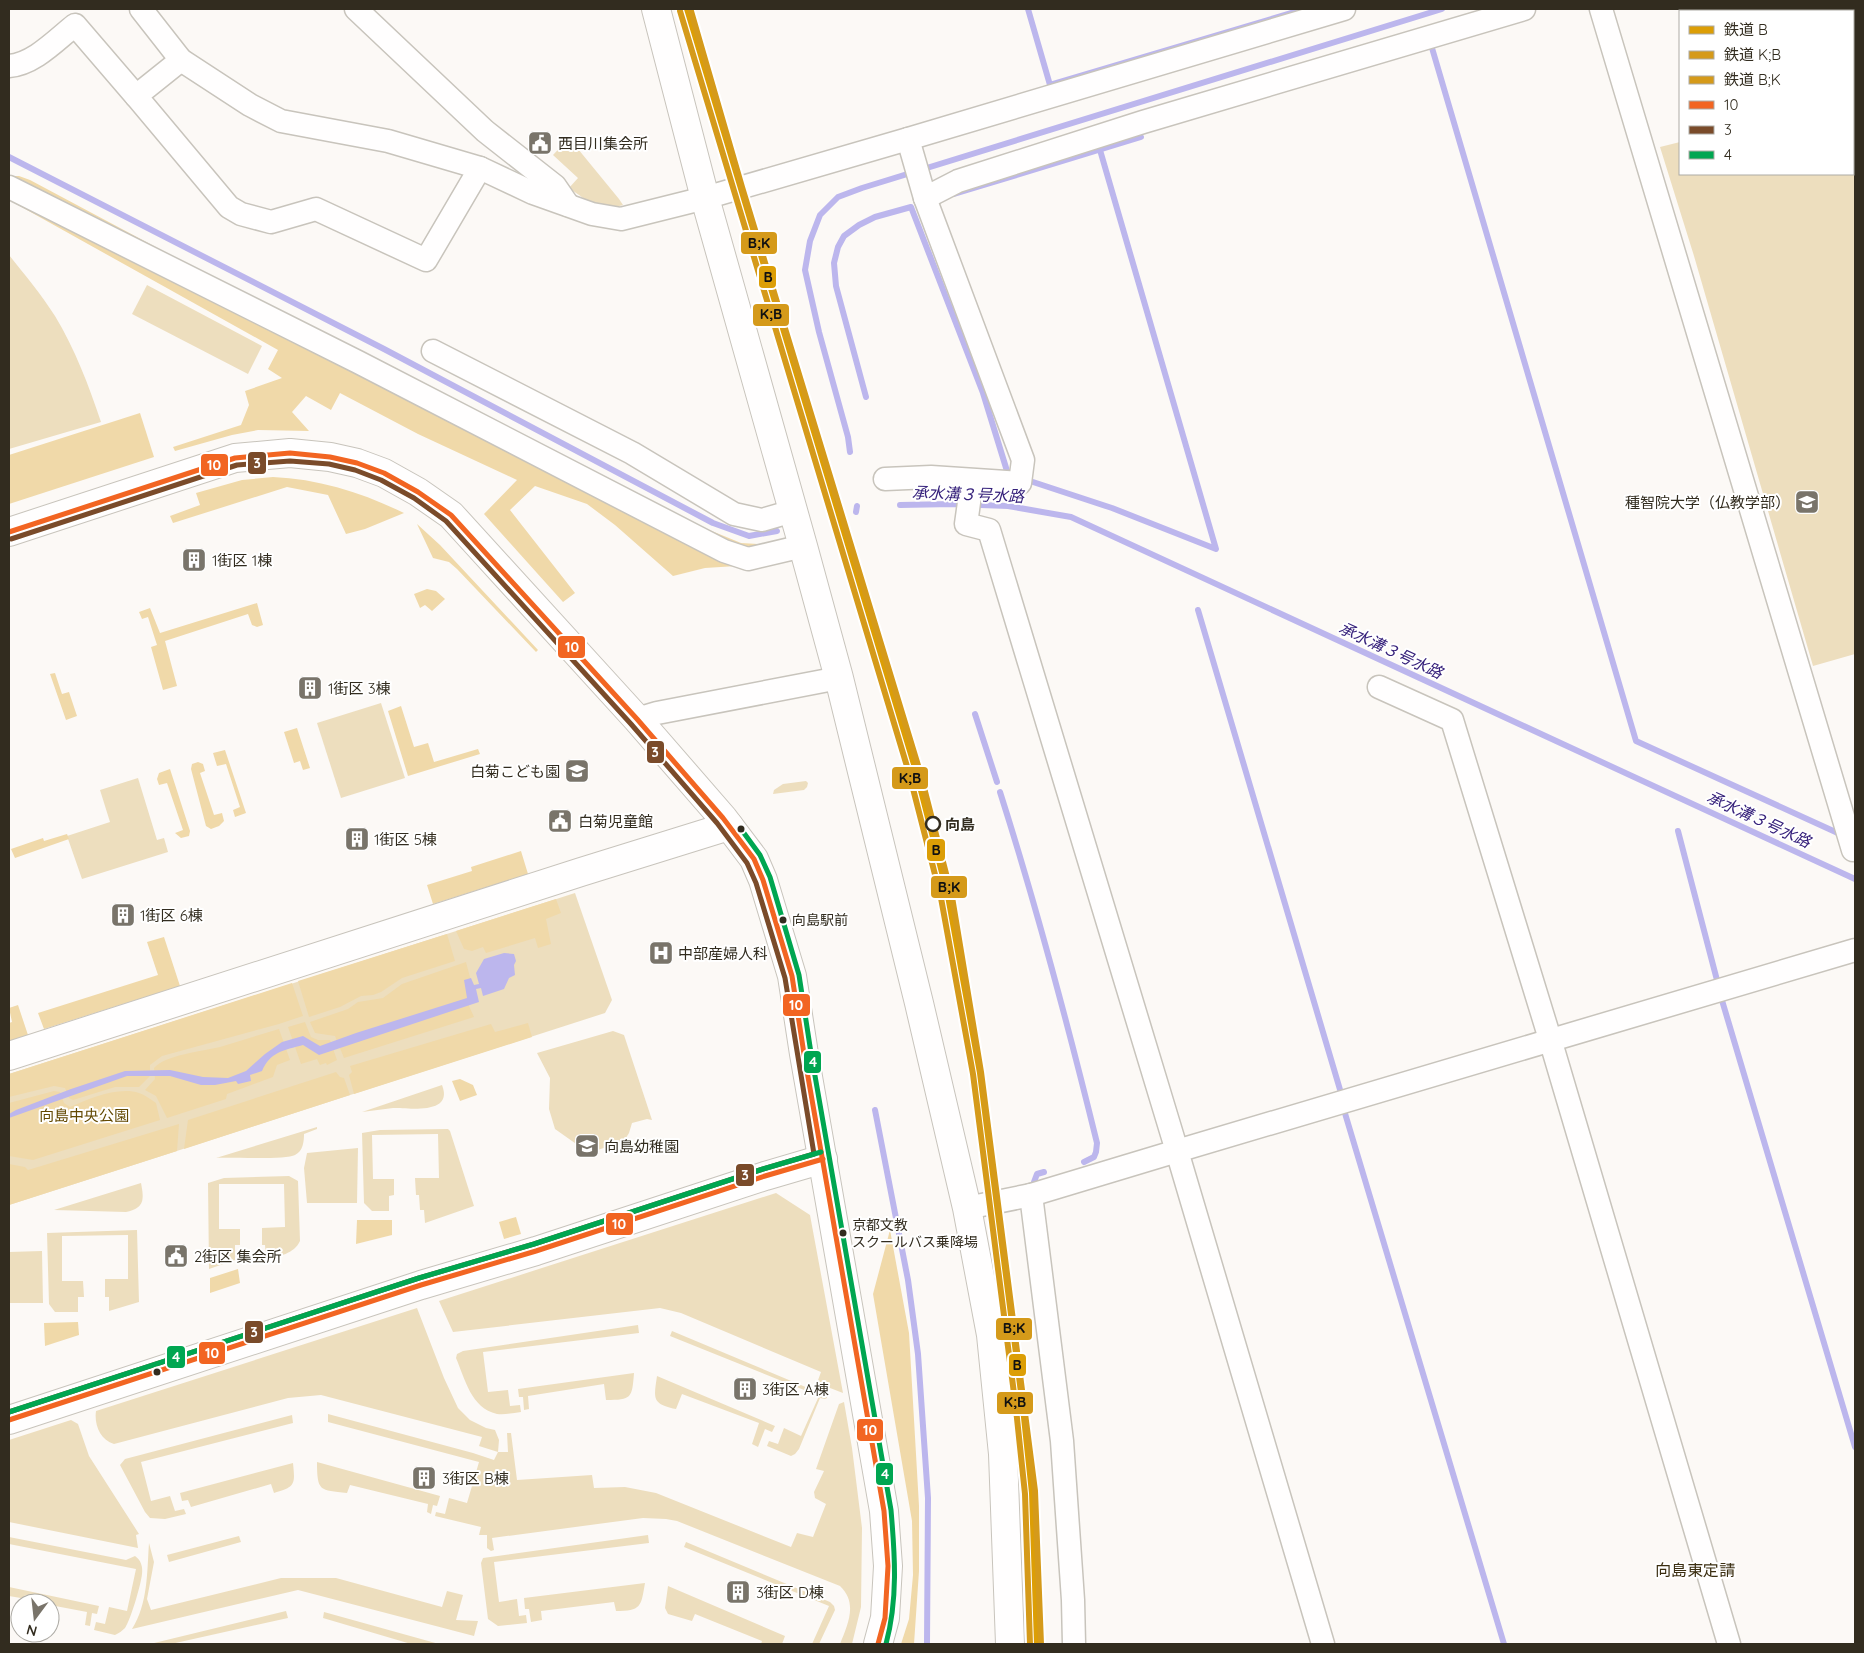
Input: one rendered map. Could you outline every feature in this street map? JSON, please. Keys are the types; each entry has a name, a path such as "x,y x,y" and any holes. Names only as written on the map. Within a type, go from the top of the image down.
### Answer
{"street":[{"path":"141,9 181,60 250,105 281,121 388,141 480,168 533,193 592,214 621,219 911,150 1344,9"},
{"path":"356,9 485,131 555,186 568,205"},
{"path":"656,9 705,198 839,678 920,1004 966,1208 991,1335 1003,1454 1010,1644"},
{"path":"923,192 1143,122 1524,9"},
{"path":"1602,9 1853,850"},
{"path":"9,66 20,65 41,52 75,25 229,207 241,214 271,222 316,209 426,260 480,168"},
{"path":"136,96 181,60"},
{"path":"885,479 931,477 972,484 1020,483 1023,460 923,192 911,150"},
{"path":"9,186 358,362 724,551 748,558 803,546"},
{"path":"433,351 632,453 734,514 762,520 794,513"},
{"path":"9,532 235,458 290,453 330,457 358,463 384,473 418,492 451,515 638,719 729,826 754,859 763,880 792,976 884,1511 888,1566 885,1618 878,1644"},
{"path":"972,484 966,524 989,530 1177,1151 1323,1644"},
{"path":"638,719 657,713 839,678"},
{"path":"1379,687 1452,720 1550,1039 1729,1644"},
{"path":"9,1056 729,826"},
{"path":"966,1208 1031,1195 1550,1039 1855,950"},
{"path":"9,1420 421,1285 554,1245 766,1176 823,1160"},
{"path":"1031,1195 1062,1441 1073,1600 1074,1644"}],"green space":[{"name":"種智院大学（仏教学部）","path":"1854,94 1855,654 1813,666 1694,256 1660,147 1679,142 1679,175 1854,175"},
{"path":"569,138 623,205 607,208 600,207 588,202 569,188 578,178 553,155"},
{"path":"14,176 30,180 240,292 329,337 378,359 515,432 702,527 741,543 758,544 767,564 705,568 673,576 615,525 587,504 535,486 510,510 575,593 563,602 484,514 517,480 418,434 340,393 331,410 306,396 292,412 309,431 258,430 232,435 175,451 173,447 241,425 249,405 245,391 282,378 268,369 278,350 9,200 9,180"},
{"path":"9,255 44,300 69,341 92,395 101,422 9,449"},
{"path":"147,285 262,346 248,374 132,314"},
{"path":"140,413 154,457 9,504 9,455"},
{"path":"273,477 290,478 340,488 373,499 404,513 365,529 346,534 328,495 287,487 173,523 170,516 200,505 196,493 242,480"},
{"path":"417,524 440,545 538,650 536,652 457,569 449,562 433,558"},
{"path":"427,589 436,591 445,599 432,611 425,605 420,608 414,594"},
{"path":"257,603 263,625 257,627 252,625 248,614 165,641 177,686 163,690 151,647 157,645 148,617 142,619 139,612 150,608 160,633"},
{"path":"55,673 62,694 69,692 77,716 66,720 50,674"},
{"path":"381,703 405,778 341,798 317,723"},
{"path":"401,706 414,747 428,743 434,762 478,749 480,754 408,776 388,711"},
{"path":"297,728 310,768 303,770 300,761 294,763 284,732"},
{"path":"225,750 246,813 235,817 233,810 240,807 226,764 217,766 213,753"},
{"path":"198,762 203,764 205,771 200,773 214,815 222,813 224,821 219,826 211,829 206,826 191,769 192,764"},
{"path":"170,769 190,831 189,836 181,838 175,833 183,830 167,783 159,785 157,779 159,773"},
{"path":"138,778 157,840 164,838 168,852 82,879 67,836 110,822 100,790"},
{"path":"806,781 808,783 804,790 773,794 774,790 783,784"},
{"path":"67,834 69,839 15,858 11,849 43,838 44,841"},
{"path":"521,851 528,874 433,904 427,885 472,871 471,867"},
{"name":"向島中央公園","path":"575,893 612,1000 605,1013 9,1205 9,1074"},
{"path":"556,899 561,913 546,919 551,944 538,948 535,938 486,953 483,947 472,951 464,949 456,931"},
{"path":"447,934 455,961 402,978 381,992 361,996 340,1007 309,1017 298,981"},
{"path":"164,937 180,986 44,1029 38,1013 158,975 147,942"},
{"path":"466,962 471,981 469,1006 474,1017 344,1058 335,1036 315,1033 310,1022 348,1009 358,1002 383,998 402,984"},
{"path":"292,983 303,1016 162,1056 150,1065 150,1076 139,1087 115,1087 73,1100 69,1098 65,1088 54,1086 9,1097 9,1074"},
{"path":"18,1005 28,1035 9,1041 9,1023 12,1022 9,1008"},
{"path":"305,1022 311,1037 318,1040 330,1040 337,1060 327,1065 326,1063 320,1065 317,1059 301,1064 288,1027"},
{"path":"528,1023 532,1037 354,1094 349,1075 352,1072 350,1066 491,1024 495,1032"},
{"path":"279,1029 290,1060 277,1065 273,1077 227,1094 226,1099 167,1118 156,1096 145,1090 155,1079 154,1068 167,1060 185,1054 220,1047"},
{"path":"613,1031 624,1035 652,1120 647,1119 632,1123 624,1141 589,1153 555,1129 549,1109 550,1078 537,1053"},
{"path":"336,1072 340,1077 344,1078 350,1095 184,1149 188,1120"},
{"path":"460,1079 473,1085 477,1095 460,1101 452,1081"},
{"path":"442,1085 444,1095 442,1101 428,1108 393,1108 362,1112"},
{"path":"54,1091 60,1092 64,1103 70,1107 113,1092 131,1091 139,1093 156,1103 160,1120 33,1160 9,1156 9,1103"},
{"path":"179,1124 177,1151 9,1205 9,1164 25,1167 28,1170"},
{"path":"317,1127 317,1129 304,1134 301,1149 290,1157 216,1158"},
{"path":"448,1129 474,1206 425,1223 424,1210 420,1210 419,1195 416,1195 415,1178 439,1178 438,1134 372,1135 373,1179 394,1179 394,1195 389,1196 389,1211 372,1211 364,1203 362,1133 380,1130"},
{"path":"358,1148 357,1203 307,1203 304,1168 307,1153"},
{"path":"289,1176 298,1181 300,1241 294,1249 286,1254 266,1260 265,1245 262,1245 262,1228 285,1227 284,1184 219,1184 219,1229 240,1229 240,1245 235,1245 235,1260 209,1269 208,1183 224,1178"},
{"path":"141,1183 142,1202 137,1208 126,1212 54,1210"},
{"path":"776,1193 810,1215 843,1393 817,1383 821,1372 681,1313 660,1308 453,1332 439,1301"},
{"path":"516,1217 521,1234 504,1239 499,1222"},
{"path":"357,1220 392,1220 392,1235 356,1244"},
{"path":"137,1230 139,1302 109,1311 109,1297 105,1297 105,1279 128,1279 128,1235 62,1236 62,1281 83,1281 84,1297 78,1297 78,1312 55,1312 49,1304 47,1233"},
{"path":"890,1230 909,1333 919,1506 919,1571 914,1644 901,1644 909,1619 913,1575 912,1521 873,1294"},
{"path":"42,1251 43,1303 9,1303 9,1252"},
{"path":"238,1269 240,1283 210,1293 210,1278"},
{"path":"417,1308 444,1378 458,1408 470,1420 495,1430 499,1440 498,1452 479,1446 482,1437 321,1395 288,1398 114,1444 105,1439 97,1426 96,1411"},
{"path":"78,1322 79,1335 45,1346 44,1323"},
{"path":"638,1325 639,1333 483,1352 488,1392 508,1390 510,1406 520,1405 521,1412 497,1414 481,1406 470,1392 456,1358 457,1354 463,1351"},
{"path":"672,1331 827,1396 825,1399 820,1398 799,1449 795,1454 791,1456 767,1446 769,1441 778,1444 784,1428 801,1436 819,1396 670,1336"},
{"path":"634,1373 631,1393 626,1398 606,1400 604,1384 528,1396 529,1409 524,1410 523,1397 519,1397 518,1389"},
{"path":"657,1376 775,1426 772,1432 765,1429 758,1447 752,1444 759,1423 682,1394 676,1409 662,1405 658,1402 655,1395"},
{"path":"844,1402 862,1528 861,1607 852,1644 840,1644 850,1614 850,1607 849,1599 840,1586 677,1521 643,1518 492,1538 494,1550 491,1551 487,1548 487,1535 479,1535 481,1527 435,1516 436,1512 445,1514 449,1498 467,1503 479,1462 328,1422 328,1414 494,1460 498,1452 508,1452 507,1433 511,1433 517,1480 592,1475 594,1488 625,1487 656,1493 791,1547 797,1533 813,1537 826,1504 815,1498 814,1492 824,1471 816,1469 839,1404"},
{"path":"292,1415 293,1423 141,1462 151,1501 170,1496 175,1511 184,1509 186,1514 165,1519 150,1518 120,1465 125,1459"},
{"path":"71,1420 78,1424 89,1456 139,1534 136,1535 138,1548 9,1522 9,1440"},
{"path":"317,1462 440,1496 437,1506 433,1505 431,1514 427,1512 428,1504 350,1485 347,1493 326,1490 319,1484"},
{"path":"293,1463 294,1480 293,1484 287,1489 274,1493 271,1484 191,1507 188,1500 182,1501 180,1493"},
{"path":"648,1535 649,1543 494,1562 499,1602 517,1599 519,1616 526,1615 527,1623 498,1626 488,1619 481,1563 483,1558"},
{"path":"239,1536 241,1542 169,1562 167,1555"},
{"path":"9,1537 126,1560 135,1556 141,1564 142,1574 125,1628 115,1635 94,1630 96,1622 105,1624 109,1607 127,1611 136,1569 9,1544"},
{"path":"686,1542 830,1602 835,1610 819,1644 812,1644 829,1606 684,1547"},
{"path":"149,1543 154,1562 147,1599 151,1610 281,1578 336,1578 442,1607 447,1591 463,1595 456,1620 478,1621 474,1636 298,1590 132,1629 144,1598"},
{"path":"645,1583 641,1602 631,1610 616,1611 614,1602 541,1611 542,1620 531,1622 529,1609 525,1609 524,1598"},
{"path":"668,1586 785,1636 782,1644 761,1644 762,1641 695,1614 692,1621 668,1614 665,1608"},
{"path":"9,1587 37,1593 10,1593 9,1596"},
{"path":"60,1598 99,1606 97,1614 92,1613 90,1626 85,1625 87,1612 60,1607"},
{"path":"286,1611 288,1618 171,1644 150,1644"},
{"path":"324,1612 439,1644 411,1644 323,1618"}],"shaded area":[{"path":"504,953 514,954 516,961 514,965 515,975 509,978 504,989 483,996 481,988 476,989 479,1002 319,1055 303,1045 284,1050 273,1056 262,1071 250,1075 251,1081 238,1084 236,1081 215,1085 201,1085 170,1076 127,1076 9,1118 9,1114 16,1110 125,1071 170,1070 203,1077 228,1078 246,1071 282,1042 303,1036 320,1046 467,998 464,980 471,978 474,985 479,984 476,973 484,959"}],"waterway":[{"path":"1028,9 1050,85 1305,9"},
{"path":"850,452 848,437 819,332 805,270 810,241 820,215 838,197 1442,9"},
{"path":"1432,48 1636,741 1840,834"},
{"path":"954,194 1141,137"},
{"path":"1033,482 1112,508 1216,549 1100,150"},
{"path":"9,157 384,349 713,523 749,536 777,531"},
{"path":"866,397 836,286 834,263 838,247 844,236 859,225 875,217 911,207 983,393 1007,471"},
{"name":"承水溝３号水路","path":"900,505 1008,506 1071,517 1855,879"},
{"path":"856,512 857,506"},
{"path":"1198,610 1341,1093"},
{"path":"975,714 997,782"},
{"path":"1000,792 1052,967 1097,1143 1094,1157 1084,1162"},
{"path":"1678,831 1718,984"},
{"path":"1721,997 1855,1447"},
{"path":"875,1110 908,1280 918,1354 928,1498 927,1644"},
{"path":"1344,1110 1504,1644"},
{"path":"1034,1182 1037,1174 1044,1172"}],"rail line":[{"name":"B","path":"687,9 916,771 948,896 980,1073 1023,1408 1032,1493 1037,1644"},
{"name":"K;B","path":"680,11 909,773 941,898 973,1074 1016,1409 1025,1494 1030,1644"},
{"name":"B;K","path":"691,11 742,187 920,772 952,897 981,1072 1035,1491 1041,1644"}],"transit line":[{"name":"10","path":"9,532 235,458 290,453 330,457 357,463 384,473 418,492 451,515 637,719 723,818 754,859 763,880 792,976 884,1511 888,1566 885,1618 878,1644"},
{"name":"3","path":"9,1412 419,1278 534,1244 814,1154 785,978 756,883 747,863 717,823 631,724 446,521 414,498 381,480 355,470 329,464 290,461 237,465 11,539"},
{"name":"4","path":"741,829 760,855 770,877 799,975 891,1510 894,1594 886,1644"},
{"name":"4","path":"9,1412 419,1278 534,1244 763,1169 821,1152"},
{"name":"10","path":"9,1420 421,1285 536,1251 765,1176 823,1159"}],"place":[{"name":"西目川集会所","path":"540,143"},
{"name":"種智院大学（仏教学部）","path":"1807,502"},
{"name":"1街区 1棟","path":"194,560"},
{"name":"1街区 3棟","path":"310,688"},
{"name":"白菊こども園","path":"577,771"},
{"name":"白菊児童館","path":"560,821"},
{"name":"向島","path":"933,824"},
{"name":"1街区 5棟","path":"357,839"},
{"name":"1街区 6棟","path":"123,915"},
{"name":"向島駅前","path":"783,920"},
{"name":"中部産婦人科","path":"661,953"},
{"name":"向島幼稚園","path":"587,1146"},
{"name":"京都文教 スクールバス乗降場","path":"843,1233"},
{"name":"2街区 集会所","path":"176,1256"},
{"name":"3街区 A棟","path":"745,1389"},
{"name":"3街区 B棟","path":"424,1478"},
{"name":"3街区 D棟","path":"738,1592"}],"district":[{"name":"向島東定請","path":"1695,1570"}]}
